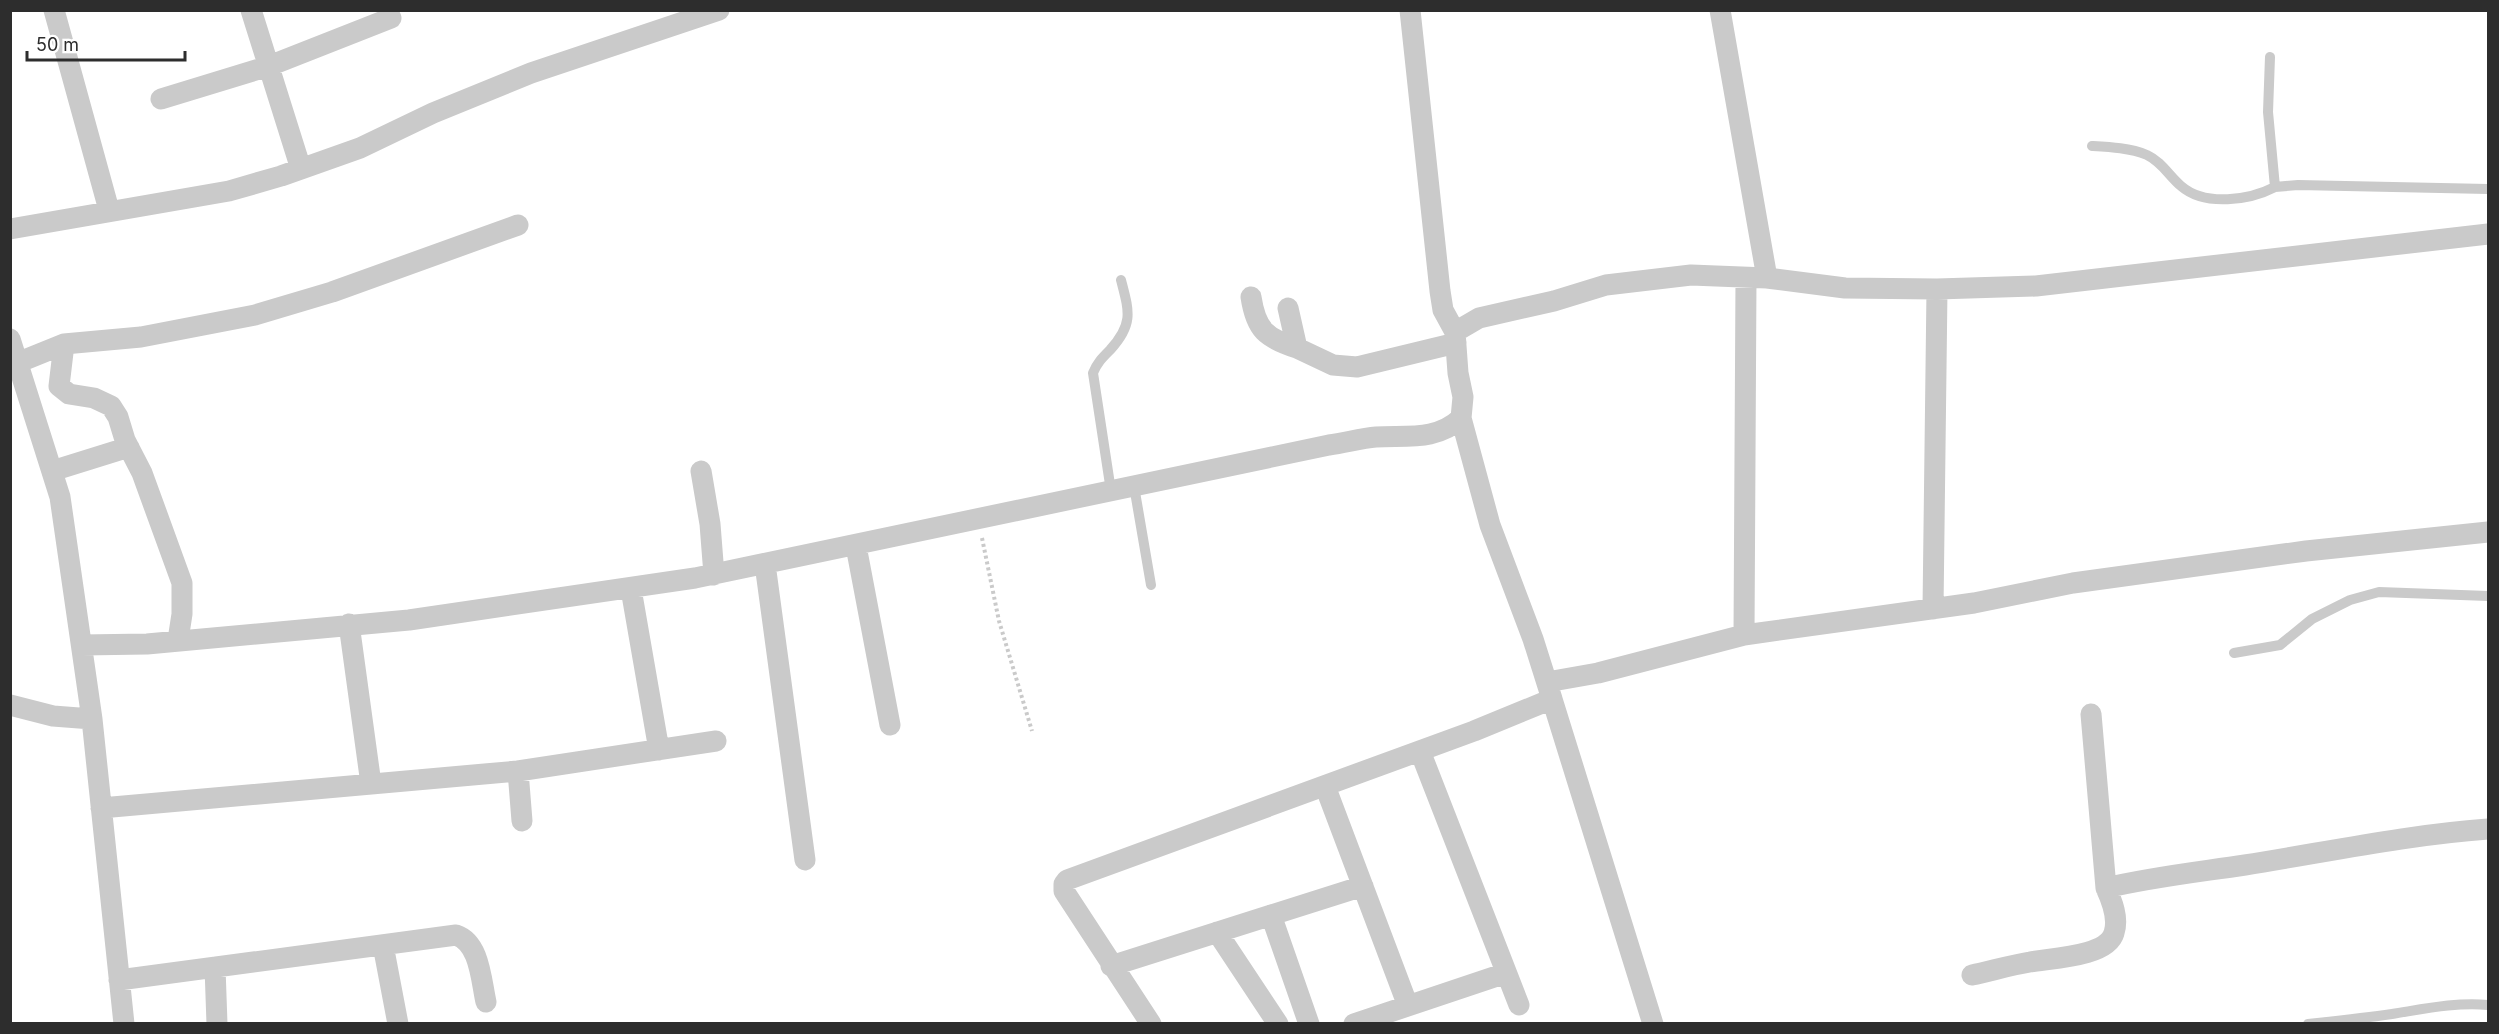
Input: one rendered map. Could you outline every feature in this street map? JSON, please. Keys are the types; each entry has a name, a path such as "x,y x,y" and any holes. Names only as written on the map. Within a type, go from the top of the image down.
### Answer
{"street":[{"path":"54,10 109,210"},
{"path":"251,10 301,169"},
{"path":"10,229 229,191 301,169 360,148 433,113 531,73 720,10"},
{"path":"1410,10 1440,291 1443,310 1455,338 1462,397 1461,418 1490,525 1533,639 1653,1023"},
{"path":"1720,10 1757,278 1744,635"},
{"path":"161,99 269,66 391,18"},
{"path":"17,363 64,344 141,337 255,315 332,292 518,225"},
{"path":"1251,297 1254,319 1270,337 1333,365 1357,367 1455,338 1479,318 1554,301 1606,285 1691,275 1757,278 1845,288 1937,289 2036,286 2488,234"},
{"path":"1933,609 1937,289"},
{"path":"1288,308 1297,348"},
{"path":"10,339 60,497 92,719 124,1023"},
{"path":"64,344 59,386 69,394 94,398 111,406 142,473 182,583 182,614 178,640"},
{"path":"82,645 147,644 409,620 631,589 714,575 856,546 1329,445 1374,438 1433,434 1444,430 1461,418"},
{"path":"52,471 129,447"},
{"path":"701,471 710,524 714,575"},
{"path":"1151,1023 1111,966 1064,891 1064,884 1067,880 1528,711 1549,691 1598,673 1744,635 1933,609 2073,584 2306,551 2488,532"},
{"path":"856,546 890,725"},
{"path":"765,564 805,860"},
{"path":"631,589 659,750"},
{"path":"349,624 371,784"},
{"path":"10,705 53,716 92,719"},
{"path":"1972,975 2029,962 2070,957 2102,947 2114,934 2116,915 2106,888 2091,714"},
{"path":"101,808 518,771 716,741"},
{"path":"1420,751 1518,1005"},
{"path":"518,771 522,821"},
{"path":"1325,786 1408,1006"},
{"path":"2106,888 2213,868 2244,865 2416,836 2488,829"},
{"path":"1111,966 1363,886"},
{"path":"1271,915 1309,1023"},
{"path":"1218,932 1278,1023"},
{"path":"119,980 383,945 438,935 456,935 466,938 474,951 486,1002"},
{"path":"383,945 399,1023"},
{"path":"215,967 218,1023"},
{"path":"1354,1023 1506,973"}],"lane":[{"path":"2270,57 2268,112 2275,187"},
{"path":"2092,146 2112,147 2148,156 2168,170 2182,187 2196,195 2222,200 2249,198 2275,187 2298,185 2488,189"},
{"path":"1112,491 1093,374 1097,363 1126,330 1130,311 1121,280"},
{"path":"1134,486 1151,585"},
{"path":"2234,654 2280,645 2312,619 2350,600 2379,592 2488,596"},
{"path":"2308,1023 2359,1019 2440,1007 2488,1005"}],"path":[{"path":"978,520 999,621 1032,731"}]}
